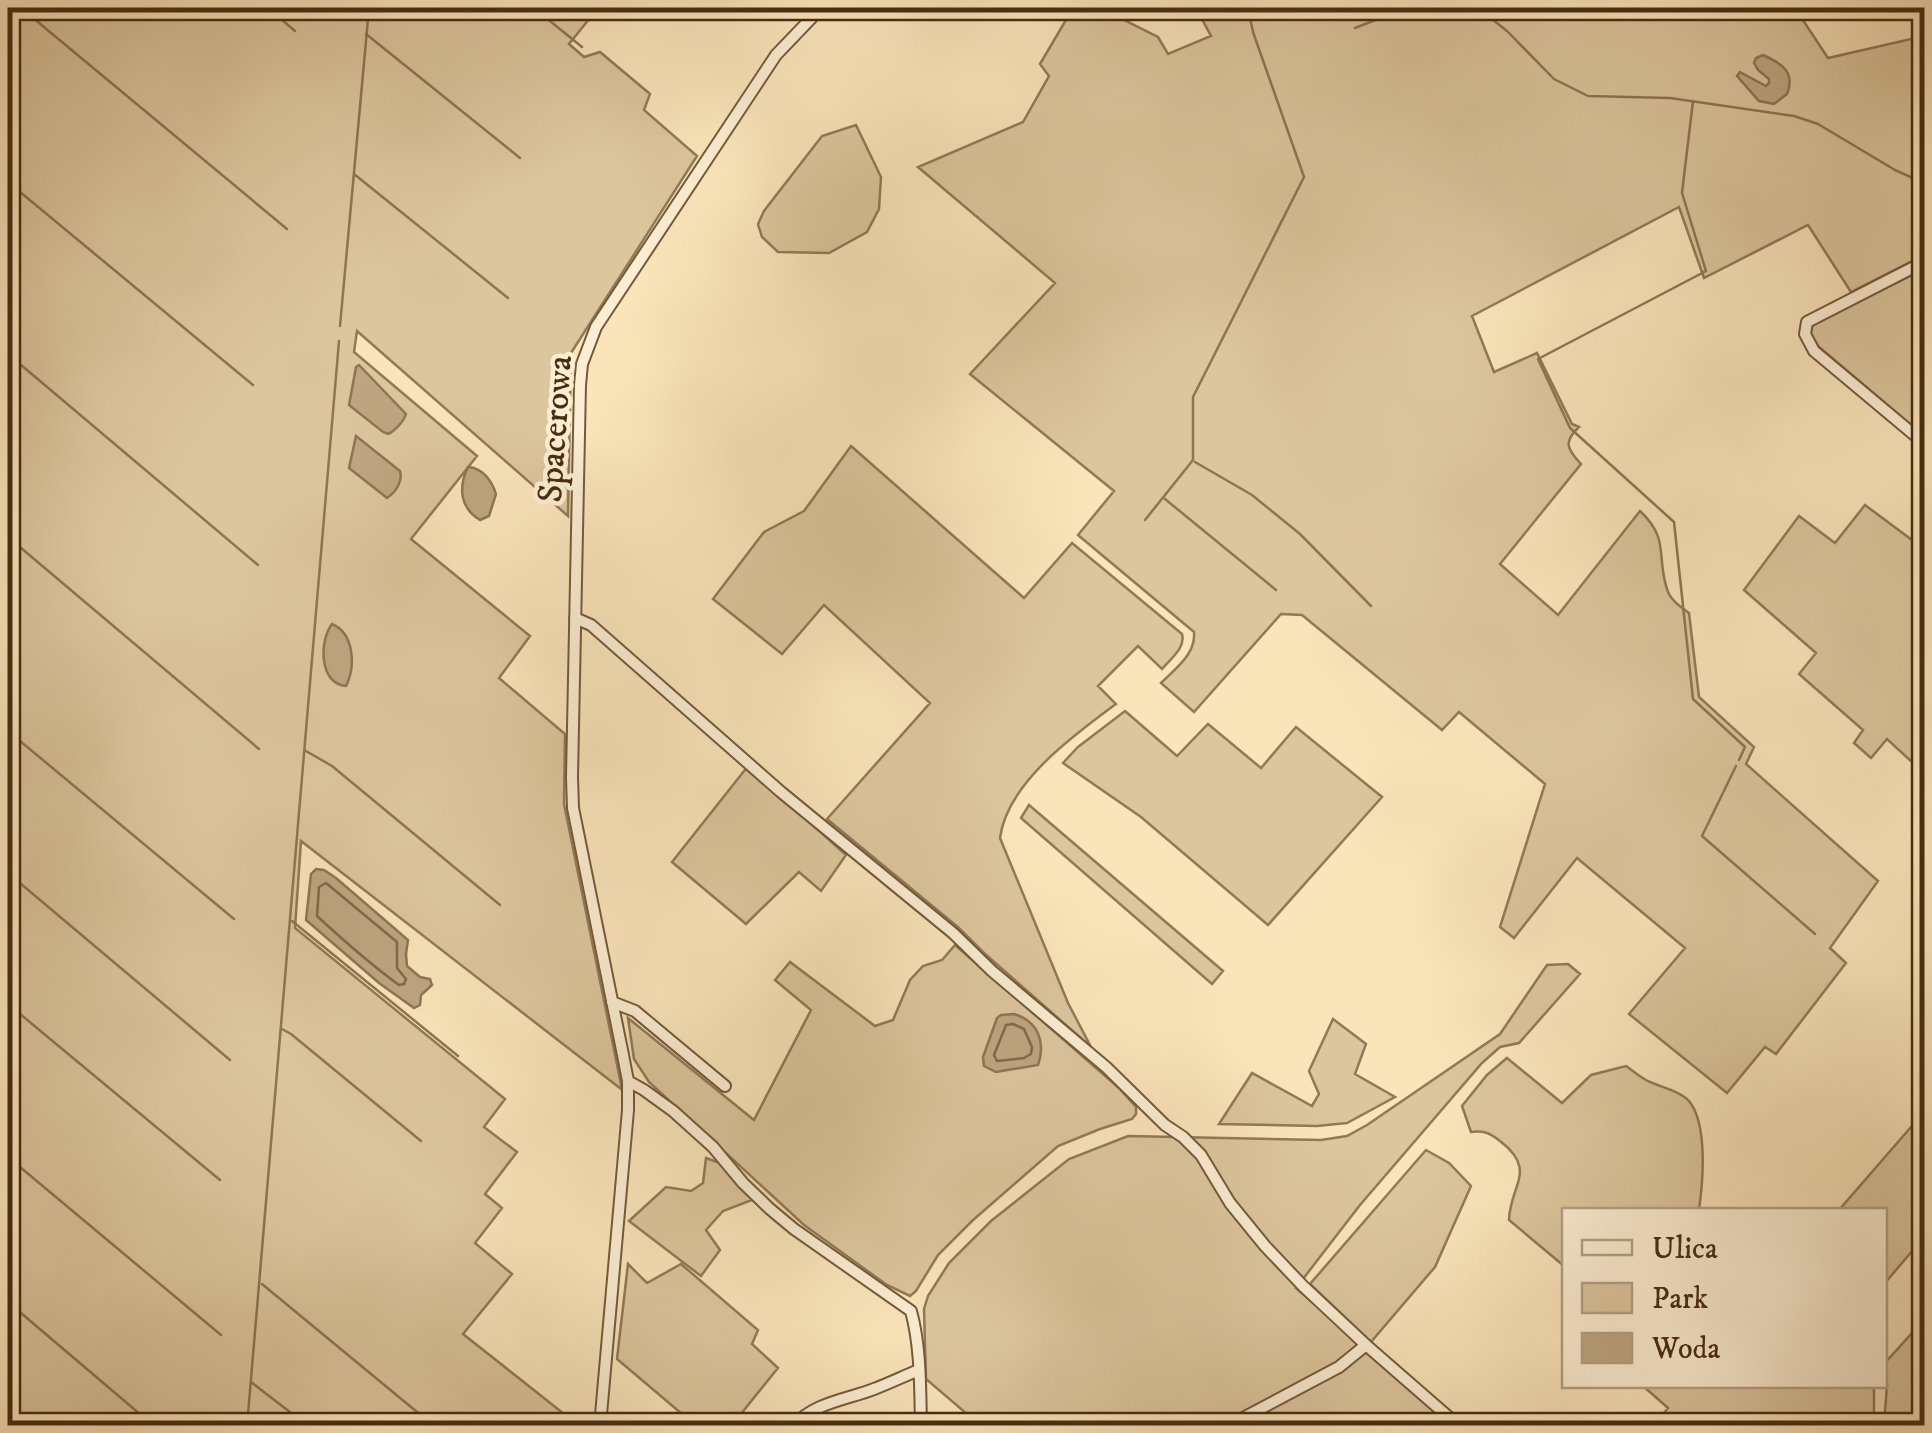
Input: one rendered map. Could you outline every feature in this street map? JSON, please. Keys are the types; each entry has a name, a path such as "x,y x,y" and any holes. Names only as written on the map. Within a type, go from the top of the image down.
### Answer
{"street":[{"name":"Spacerowa","path":"600,1426 628,1082 574,808 572,777 582,364 596,327 776,56 821,8"},
{"path":"1924,262 1806,322 1805,334 1814,351 1924,443"},
{"path":"575,618 591,626 781,792 953,933 1106,1067 1165,1126 1184,1137 1201,1154 1230,1204 1303,1286 1459,1426"},
{"path":"612,1002 636,1011 725,1086"},
{"path":"628,1082 658,1100 713,1147 744,1183 794,1229 911,1311 921,1426"},
{"path":"1228,1426 1339,1366 1366,1345"},
{"path":"794,1426 814,1410 919,1370"}],"green space":[{"path":"8,8 598,8 569,44 584,57 600,52 650,94 644,110 697,156 571,353 568,516 357,331 354,352 477,456 411,539 530,636 499,678 565,734 564,804 621,1089 301,841 295,928 505,1099 484,1127 517,1152 485,1194 502,1208 475,1243 512,1274 463,1334 578,1425 8,1426"},
{"path":"1073,8 1100,8 1158,37 1168,54 1211,36 1196,8 1795,8 1828,58 1924,36 1924,255 1851,292 1808,225 1704,278 1679,207 1472,316 1494,372 1537,353 1572,424 1579,427 1569,446 1581,464 1500,564 1558,615 1640,511 1659,539 1668,593 1689,613 1699,697 1754,747 1746,764 1878,881 1830,948 1846,963 1776,1054 1765,1047 1727,1093 1629,1014 1685,948 1577,858 1514,938 1500,927 1545,784 1459,712 1442,730 1302,615 1281,614 1194,712 1161,683 1188,654 1194,632 1078,535 1114,491 970,374 1055,283 918,167 1023,122 1049,76 1040,64"},
{"path":"856,125 881,177 879,209 867,232 829,253 778,252 762,237 758,224 764,211 822,136"},
{"path":"1924,269 1924,436 1818,346 1810,333 1813,325"},
{"path":"851,446 1024,598 1072,543 1182,634 1180,649 1162,669 1138,646 1098,686 1116,704 1063,746 1029,780 1005,818 1000,838 1068,1003 1091,1047 959,928 827,819 930,703 824,605 782,654 713,599 764,532 804,511"},
{"path":"1865,505 1924,549 1924,773 1887,739 1871,758 1854,743 1863,730 1799,674 1816,653 1744,590 1799,516 1835,543"},
{"path":"1125,711 1177,756 1208,724 1261,768 1296,727 1382,797 1268,925 1141,817 1063,763"},
{"path":"748,766 846,855 821,891 799,872 746,924 672,862"},
{"path":"1029,805 1223,971 1212,984 1021,818"},
{"path":"955,945 1119,1088 1136,1107 1136,1114 1132,1119 1058,1146 938,1255 910,1296 887,1285 804,1225 649,1082 634,1059 628,1018 754,1120 811,1010 775,980 790,962 875,1026 893,1020 910,980 923,966 942,960"},
{"path":"1568,964 1580,974 1519,1043 1500,1047 1482,1063 1360,1205 1296,1288 1454,1425 1209,1426 1202,1419 1191,1426 962,1425 967,1414 926,1379 924,1309 949,1263 991,1221 1069,1159 1128,1136 1321,1140 1347,1136 1500,1034 1547,965"},
{"path":"1333,1019 1366,1044 1355,1074 1395,1097 1347,1123 1219,1124 1252,1073 1312,1106 1319,1094 1309,1071"},
{"path":"1507,1058 1562,1103 1591,1075 1626,1066 1646,1080 1685,1097 1695,1111 1702,1138 1699,1208 1562,1208 1562,1264 1509,1220 1519,1178 1518,1161 1493,1136 1471,1132 1462,1106"},
{"path":"1924,1112 1924,1237 1887,1281 1887,1208 1841,1208"},
{"path":"1426,1150 1449,1163 1471,1186 1435,1267 1371,1342 1310,1284"},
{"path":"706,1158 720,1163 752,1200 723,1211 706,1230 720,1250 701,1276 629,1221 666,1187 691,1191 703,1183"},
{"path":"628,1264 647,1283 681,1264 758,1330 752,1344 778,1368 732,1425 695,1425 617,1359"},
{"path":"1921,1323 1924,1425 1884,1425 1887,1361"},
{"path":"1645,1388 1874,1388 1874,1425 1654,1425 1668,1408"}],"water":[{"path":"1763,55 1781,65 1790,80 1787,94 1774,104 1759,101 1737,76 1740,72 1766,86 1769,79 1754,63"},
{"path":"359,365 406,414 388,434 349,405"},
{"path":"356,436 400,471 398,486 387,498 349,468"},
{"path":"468,467 486,476 496,494 489,516 480,520 468,509 463,496"},
{"path":"332,624 349,642 351,669 346,686 337,683 326,670 325,641"},
{"path":"316,869 336,878 408,940 407,966 420,977 430,979 432,985 421,995 420,1005 414,1008 379,983 306,920 311,874"},
{"path":"1014,1014 1029,1022 1038,1034 1038,1065 996,1072 984,1066 983,1057 997,1018"}],"waterway":[{"path":"21,8 287,229"},
{"path":"268,8 295,31"},
{"path":"340,326 369,8"},
{"path":"534,8 582,47"},
{"path":"1145,520 1193,460 1193,397 1304,177 1248,8"},
{"path":"1355,28 1406,8"},
{"path":"1478,8 1554,79 1588,96 1670,98 1794,116 1818,124 1924,183"},
{"path":"366,34 520,158"},
{"path":"1693,101 1682,193 1706,271 1538,359 1570,428 1674,522 1693,699 1745,747 1739,760"},
{"path":"354,174 508,298"},
{"path":"8,182 253,385"},
{"path":"247,1426 339,341"},
{"path":"8,354 258,565"},
{"path":"1195,462 1252,495 1300,534 1371,606"},
{"path":"1165,499 1276,590"},
{"path":"8,537 259,749"},
{"path":"8,731 234,919"},
{"path":"306,751 332,766 500,905"},
{"path":"1736,766 1702,836 1815,934"},
{"path":"8,873 230,1060"},
{"path":"292,921 458,1056"},
{"path":"8,1004 220,1180"},
{"path":"282,1029 421,1141"},
{"path":"8,1157 221,1335"},
{"path":"262,1284 434,1426"},
{"path":"8,1302 154,1426"},
{"path":"251,1382 308,1426"}]}
